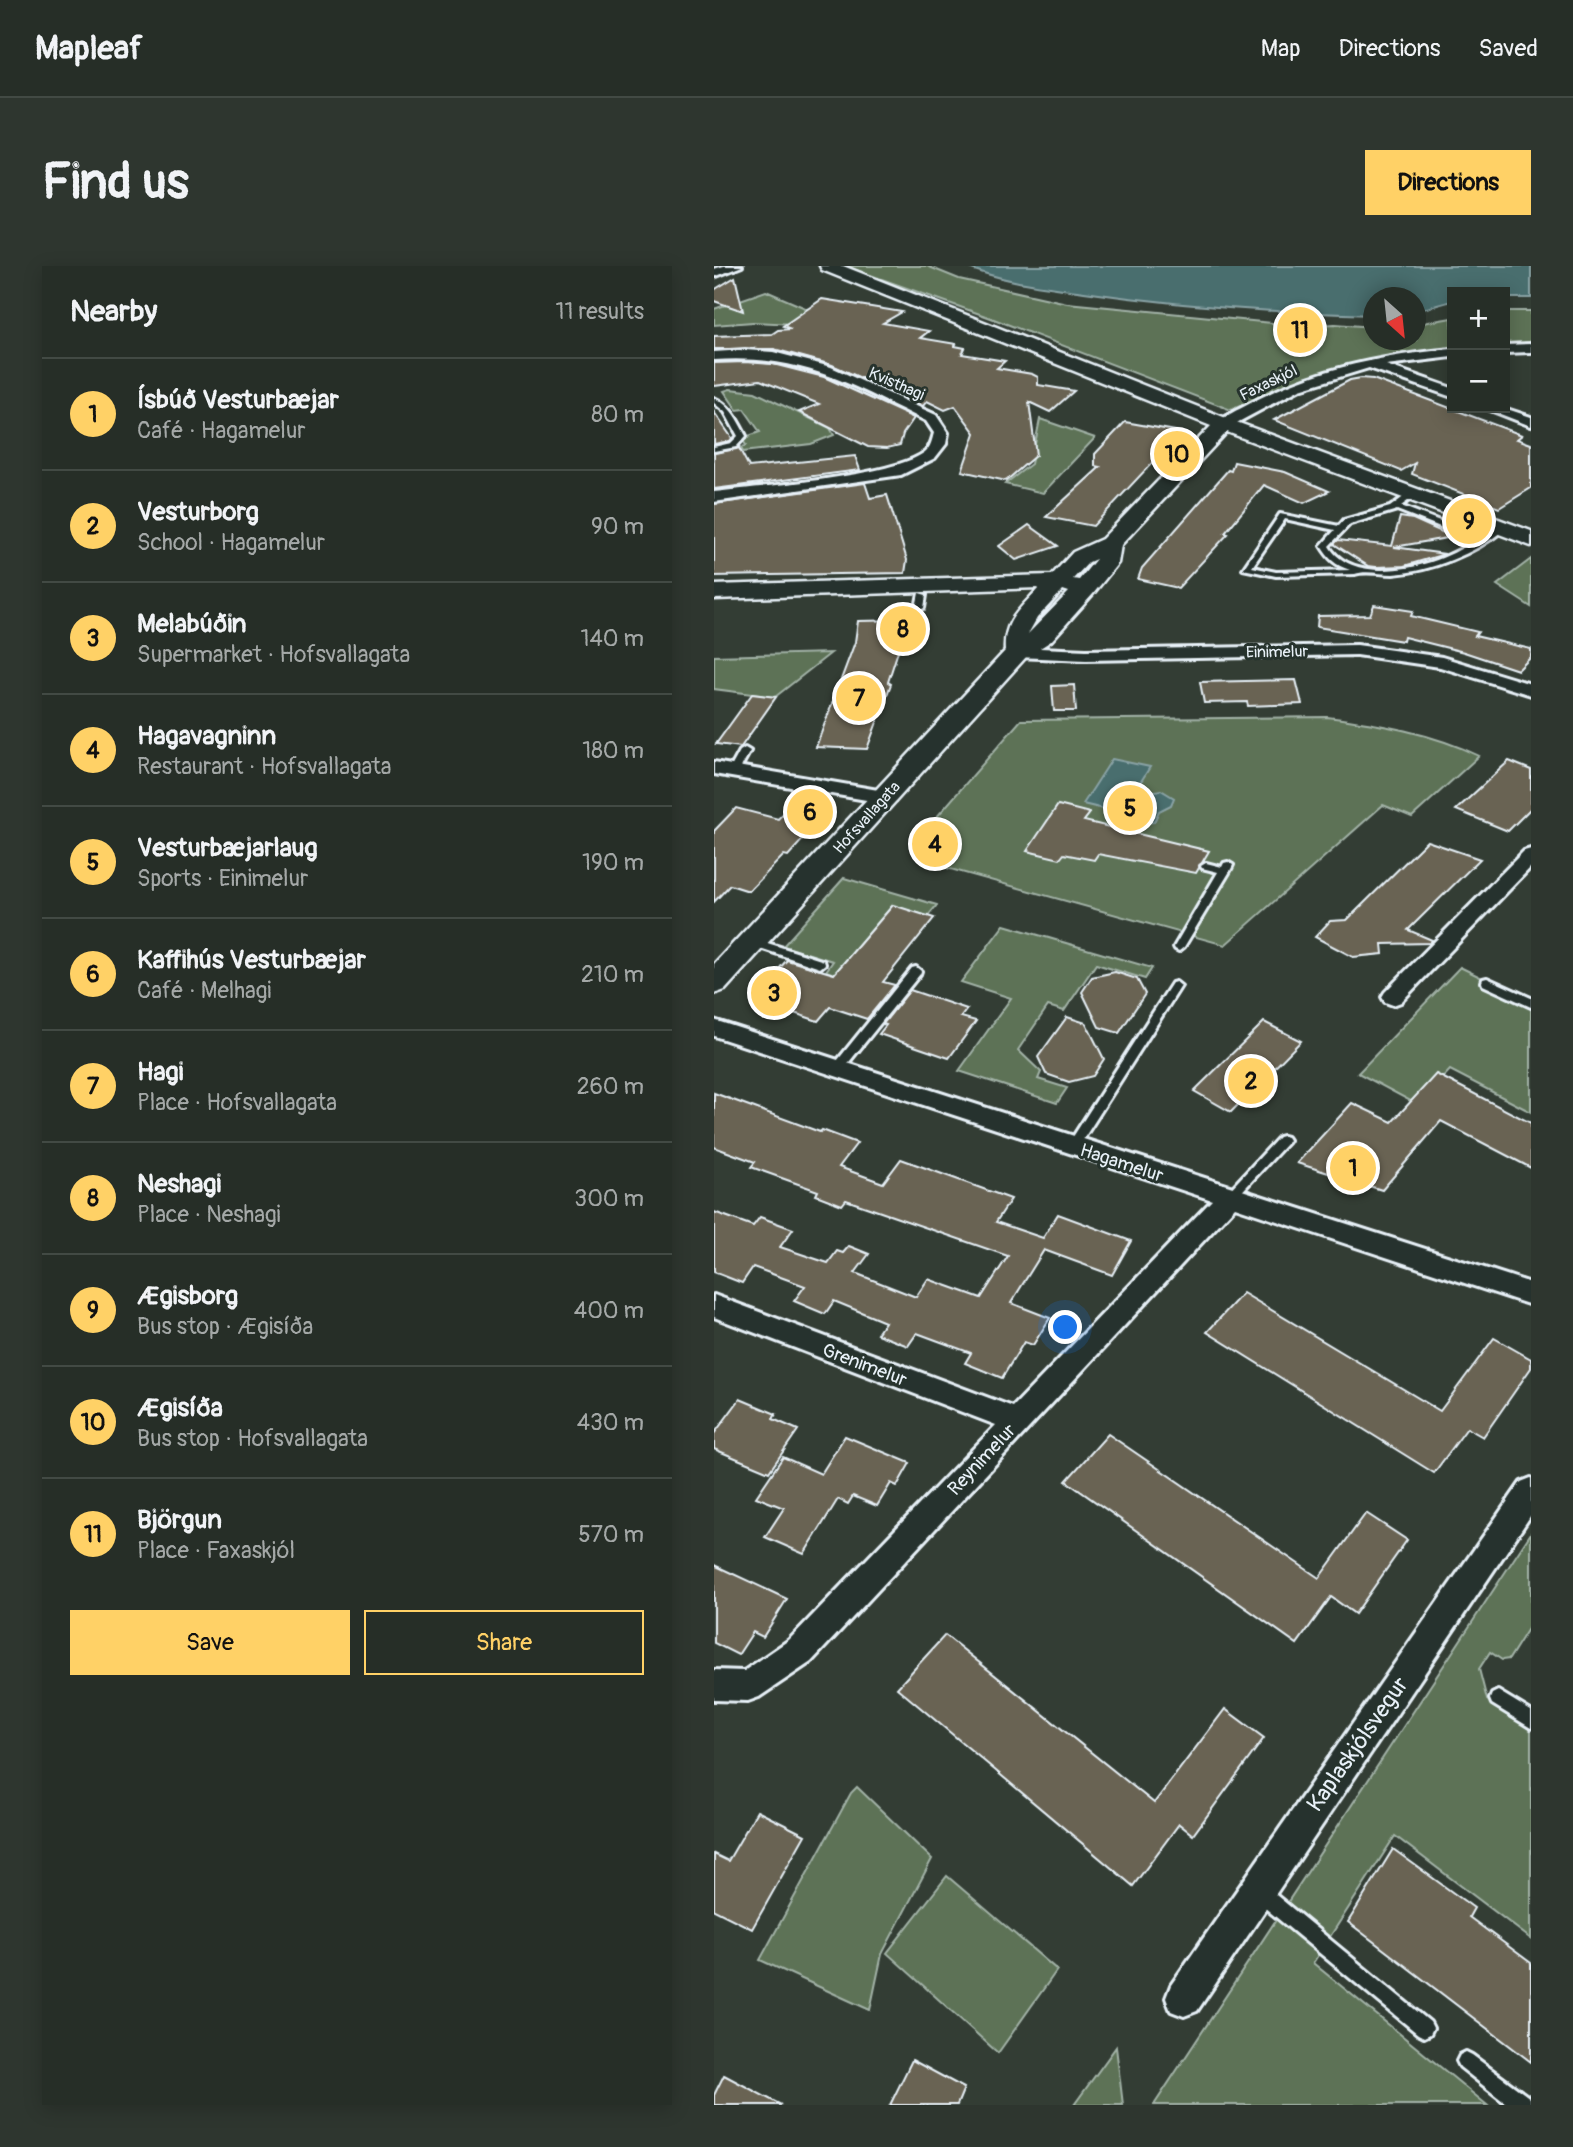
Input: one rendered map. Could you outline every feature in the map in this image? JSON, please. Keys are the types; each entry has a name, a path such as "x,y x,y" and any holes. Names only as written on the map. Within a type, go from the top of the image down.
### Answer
{"street":[{"path":"714,273 736,266"},
{"path":"828,266 1308,456 1404,501 1520,532"},
{"path":"1510,349 1531,348"},
{"name":"Faxaskjól","path":"1224,424 1291,388 1322,376 1372,364 1447,353"},
{"name":"Kvisthagi","path":"714,356 771,354 810,363 931,418 941,433 939,444 930,455 896,472 714,497"},
{"path":"1372,364 1447,391"},
{"path":"1506,413 1531,422"},
{"name":"Hofsvallagata","path":"1017,652 1016,634 1027,615 1081,557 1110,544 1224,424"},
{"path":"1178,472 1201,461 1233,454 1274,452 1308,456"},
{"name":"Hofsvallagata","path":"714,983 1017,652 1042,636 1084,590 1107,563 1110,544"},
{"path":"714,602 921,601 1054,587"},
{"path":"714,592 1054,587 1084,590"},
{"name":"Einimelur","path":"1017,652 1086,655 1366,651 1442,662 1531,691"},
{"path":"714,768 884,797"},
{"path":"1393,997 1531,855"},
{"name":"Hagamelur","path":"714,1028 1531,1294"},
{"name":"Reynimelur","path":"714,1685 748,1686 800,1651 1230,1197"},
{"name":"Grenimelur","path":"714,1306 1017,1421"},
{"name":"Kaplaskjólsvegur","path":"1184,1998 1531,1491"}],"lane":[{"path":"714,400 720,401 741,436 733,445 714,449"},
{"path":"1363,572 1338,562 1325,550 1325,546 1348,522 1404,501 1481,540"},
{"path":"1340,529 1283,516 1247,569 1276,574 1413,570 1436,564 1481,540 1520,532"},
{"path":"734,771 745,751"},
{"path":"1179,947 1226,868 1206,866"},
{"path":"752,942 820,964"},
{"path":"837,1069 916,971"},
{"path":"1487,982 1531,1003"},
{"path":"1073,1146 1175,986"},
{"path":"1230,1197 1283,1140"},
{"path":"1498,1699 1531,1720"},
{"path":"1256,1890 1424,2028"},
{"path":"1466,2061 1523,2105"}],"green space":[{"path":"845,266 927,266 959,279 1067,303 1303,326 1335,324 1363,326 1363,350 1426,350 1426,322 1447,319 1447,350 1309,376 1231,410 991,318"},
{"path":"766,291 831,319 834,326 753,322 714,325 714,309"},
{"path":"1510,311 1531,311 1531,344 1510,344"},
{"path":"730,389 755,392 830,428 834,435 811,444 743,452 741,448 746,445 743,441 760,432 744,409 737,410 724,391"},
{"path":"1040,419 1095,438 1043,493 1005,484 1031,464"},
{"path":"1531,559 1531,607 1497,585"},
{"path":"831,653 775,697 714,689 714,656"},
{"path":"1327,717 1405,730 1443,741 1479,756 1412,817 1383,805 1225,945 943,867 957,848 957,838 928,827 1021,720"},
{"path":"844,878 937,905 928,916 892,906 834,974 826,971 833,961 783,946"},
{"path":"1004,925 1152,968 1145,979 1096,964 1064,1011 1048,1006 1018,1050 1041,1072 1038,1079 1067,1088 1057,1103 959,1071 1011,998 961,982"},
{"path":"1460,967 1531,1002 1531,1112 1450,1070 1418,1105 1358,1073"},
{"path":"1531,1533 1531,1624 1509,1659 1502,1660 1490,1652 1479,1669 1487,1700 1531,1730 1531,1939 1395,1836 1313,1963 1487,2105 1154,2105"},
{"path":"857,1787 932,1859 882,1954 870,2010 760,1960 851,1793"},
{"path":"947,1876 1057,1970 998,2053 887,1953"},
{"path":"1116,2047 1123,2105 1074,2105"}],"water":[{"path":"964,266 1531,266 1531,298 1510,298 1510,287 1447,287 1447,302 1426,308 1426,287 1363,287 1363,315 1264,311 1053,288 1008,280"},
{"path":"1112,759 1150,767 1135,791 1137,794 1161,790 1174,798 1171,805 1159,811 1154,822 1136,824 1120,813 1083,804"}],"building":[{"path":"735,277 743,311 714,301 714,290"},
{"path":"822,299 902,312 883,323 929,331 920,338 956,344 955,346 965,348 962,354 1005,361 997,368 1032,374 1038,377 1038,385 1074,391 1050,412 1029,402 1036,455 1006,481 962,471 975,433 955,406 945,410 927,401 923,406 832,365 774,349 714,349 714,336 772,334 778,330 791,329 783,326"},
{"path":"714,363 773,364 824,377 914,418 903,434 900,445 887,448 868,447 799,412 819,404 760,380 714,386"},
{"path":"1373,379 1447,407 1447,413 1463,413 1522,435 1517,439 1531,444 1531,488 1499,508 1412,474 1415,463 1401,471 1274,420 1350,380"},
{"path":"714,412 732,438 730,441 714,444"},
{"path":"1125,422 1181,432 1093,526 1046,517 1100,467 1095,466 1095,454"},
{"path":"739,448 749,467 855,456 860,470 714,489 714,453"},
{"path":"1234,462 1285,472 1329,491 1304,503 1264,485 1225,533 1228,534 1178,588 1138,579 1142,568 1228,470 1231,471"},
{"path":"865,483 870,498 887,495 907,560 905,573 714,576 714,504"},
{"path":"1400,517 1413,519 1453,537 1394,547 1445,554 1404,566 1376,567 1368,566 1334,544 1338,540 1392,546"},
{"path":"1029,525 1058,546 1016,560 999,546"},
{"path":"1374,605 1413,611 1411,616 1478,632 1475,636 1531,649 1531,657 1518,670 1464,652 1404,637 1403,641 1317,627 1318,616 1370,615"},
{"path":"908,620 888,682 891,684 867,749 816,747 855,642 858,621"},
{"path":"1296,680 1302,704 1248,706 1247,702 1204,703 1200,682"},
{"path":"1074,685 1076,711 1054,711 1052,686"},
{"path":"752,694 776,697 741,747 716,744"},
{"path":"1509,761 1531,770 1531,808 1508,831 1456,810"},
{"path":"799,797 833,806 788,856 784,855 749,891 730,885 714,902 714,831 736,808 778,819"},
{"path":"1058,805 1090,813 1084,821 1209,851 1196,873 1098,854 1094,860 1064,854 1060,859 1027,851"},
{"path":"1427,841 1480,859 1408,930 1432,940 1430,943 1382,944 1383,954 1353,957 1315,937 1330,921 1347,920"},
{"path":"893,905 934,918 883,982 895,985 867,1019 830,1007 818,1021 752,999 787,960 834,974"},
{"path":"1115,972 1137,979 1145,994 1119,1033 1099,1027 1082,992 1092,977"},
{"path":"910,990 967,1009 961,1017 976,1021 949,1058 879,1034 886,1025 883,1024"},
{"path":"1067,1017 1086,1023 1104,1059 1093,1076 1069,1082 1046,1074 1038,1057"},
{"path":"1264,1022 1301,1041 1231,1112 1194,1091"},
{"path":"1436,1074 1531,1123 1531,1168 1441,1121 1382,1190 1297,1163 1352,1103 1392,1122"},
{"path":"714,1093 857,1143 839,1167 883,1183 901,1159 1011,1199 996,1222 1043,1238 1058,1214 1131,1241 1112,1275 1044,1250 1011,1303 1050,1318 1033,1345 1024,1342 1002,1378 965,1363 971,1353 917,1333 908,1346 877,1334 885,1322 834,1301 825,1314 794,1301 805,1286 753,1267 742,1283 714,1272 714,1212 753,1226 760,1217 793,1229 780,1247 828,1263 837,1251 843,1253 849,1246 869,1254 855,1273 916,1297 928,1279 981,1298 1008,1256 846,1200 842,1205 816,1195 818,1191 751,1167 755,1162 714,1147"},
{"path":"1243,1293 1440,1411 1494,1338 1531,1359 1531,1368 1483,1437 1467,1428 1434,1473 1207,1332"},
{"path":"740,1399 776,1414 773,1419 798,1430 769,1472 714,1449 714,1434"},
{"path":"1108,1434 1319,1578 1366,1513 1407,1540 1355,1614 1331,1597 1297,1644 1066,1481"},
{"path":"845,1436 910,1463 897,1486 891,1483 877,1506 853,1496 848,1504 838,1499 804,1554 765,1537 784,1508 756,1497 783,1457 821,1474"},
{"path":"714,1565 787,1599 763,1637 753,1632 738,1655 714,1643"},
{"path":"945,1635 1154,1803 1225,1709 1264,1738 1193,1835 1179,1824 1133,1886 897,1688"},
{"path":"757,1811 805,1835 752,1929 714,1910 714,1854 728,1861"},
{"path":"1393,1849 1474,1908 1469,1917 1531,1963 1531,2062 1348,1922"},
{"path":"912,2060 964,2088 957,2105 890,2105"},
{"path":"724,2075 781,2105 714,2105 714,2095"}],"place":[{"name":"Björgun","path":"1300,330"},
{"name":"Ægisíða","path":"1177,454"},
{"name":"Ægisborg","path":"1469,521"},
{"name":"Neshagi","path":"903,629"},
{"name":"Hagi","path":"859,698"},
{"name":"Vesturbæjarlaug","path":"1130,808"},
{"name":"Kaffihús Vesturbæjar","path":"810,812"},
{"name":"Hagavagninn","path":"935,844"},
{"name":"Melabúðin","path":"774,993"},
{"name":"Vesturborg","path":"1251,1081"},
{"name":"Ísbúð Vesturbæjar","path":"1353,1168"}]}
